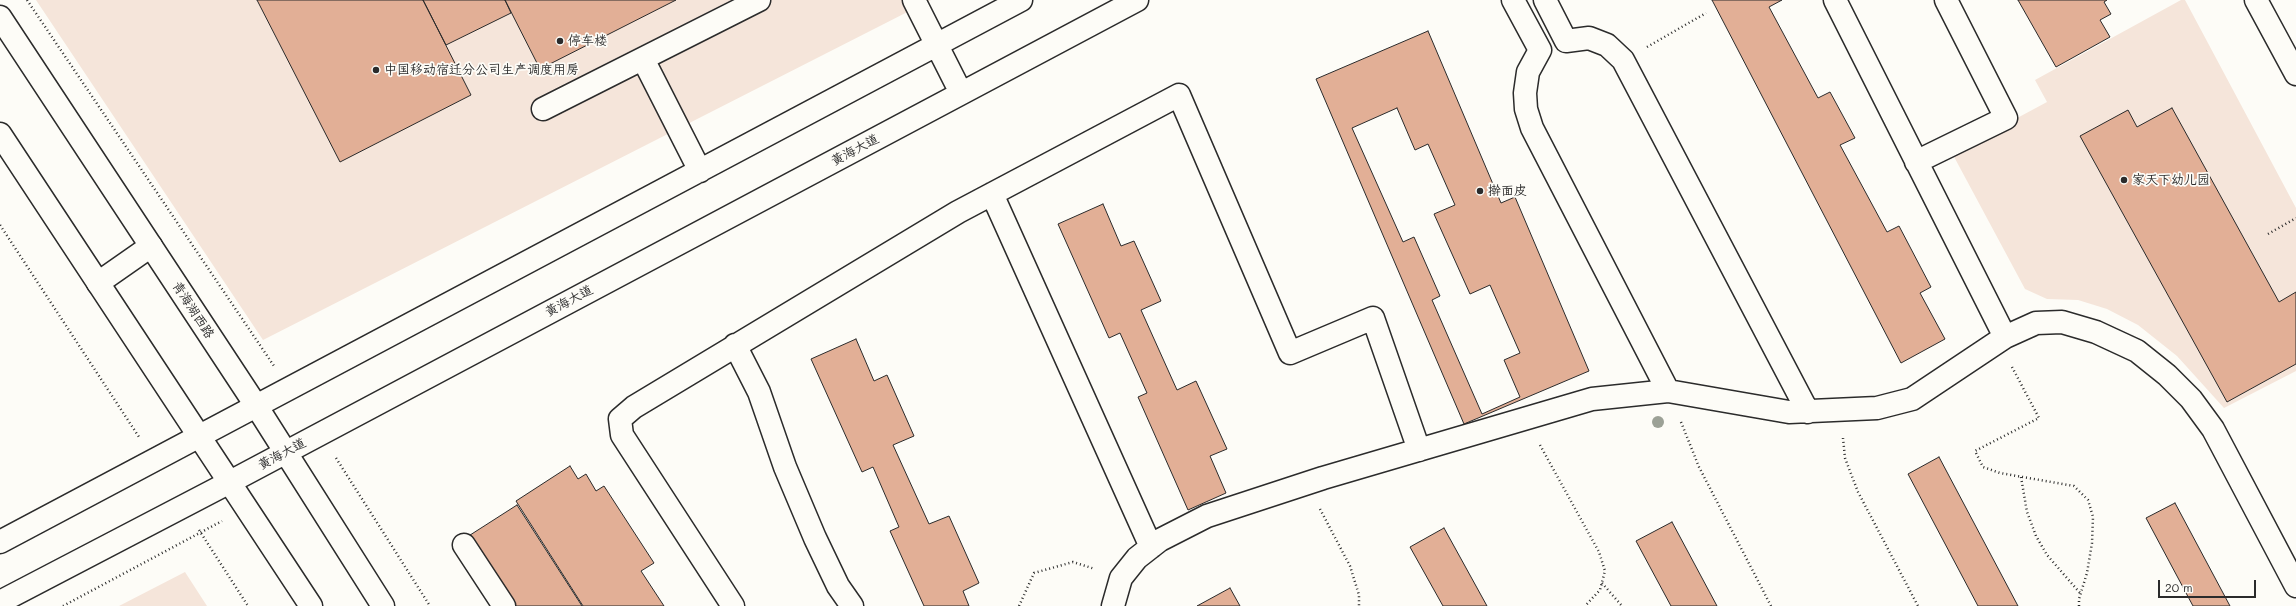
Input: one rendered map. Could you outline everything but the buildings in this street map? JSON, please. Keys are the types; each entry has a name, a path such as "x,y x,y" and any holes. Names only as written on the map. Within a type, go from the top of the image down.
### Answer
{"street":[{"path":"543,109 759,0"},
{"path":"914,0 961,93"},
{"path":"0,542 1021,0"},
{"name":"黄海大道","path":"0,602 185,506 1137,0"},
{"path":"1513,0 1540,50 1528,72 1525,93 1526,109 1532,128 1668,391"},
{"path":"1545,0 1566,41 1589,38 1607,45 1623,60 1808,412"},
{"path":"1834,0 1916,162 2002,340"},
{"path":"1916,162 2006,118 1946,0"},
{"path":"2256,0 2296,74"},
{"name":"青海湖西路","path":"0,17 256,407 383,606"},
{"path":"643,58 700,170"},
{"path":"733,606 622,435 620,419 634,407 958,212 1178,95 1290,353 1373,318 1419,450"},
{"path":"0,134 311,606"},
{"path":"992,194 1151,548"},
{"path":"98,283 151,246"},
{"path":"1113,606 1121,578 1137,558 1160,540 1207,516 1306,483 1592,398 1668,391 1789,412 1877,408 1912,398 2002,340 2036,323 2062,322 2096,332 2137,351 2167,375 2191,399 2213,429 2296,586"},
{"path":"736,346 759,392 785,467 815,538 838,586 852,606"},
{"path":"464,545 504,606"}],"path":[{"path":"27,0 290,389"},
{"path":"1623,60 1706,13"},
{"path":"2268,234 2296,218"},
{"path":"0,225 155,460"},
{"path":"2002,340 2039,418 1975,451 1983,467 2021,478 2074,486 2088,500 2093,517 2092,543 2087,573 2081,594 2080,606"},
{"path":"1668,391 1699,467 1771,606"},
{"path":"1840,410 1845,458 1858,492 1918,606"},
{"path":"1526,418 1599,552 1605,571 1600,590 1586,606"},
{"path":"320,433 430,606"},
{"path":"301,478 336,458"},
{"path":"2021,478 2027,512 2036,536 2047,555 2081,594"},
{"path":"1306,483 1350,566 1359,595 1359,606"},
{"path":"185,506 200,533 248,606"},
{"path":"63,606 247,507"},
{"path":"1019,606 1034,573 1074,562 1121,578"},
{"path":"1602,583 1622,606"}],"shaded area":[{"path":"36,0 931,0 263,340"},
{"name":"家天下幼儿园","path":"2181,0 2185,0 2296,208 2296,371 2224,408 2177,356 2138,325 2107,309 2078,300 2047,299 2025,289 1952,153 2047,102 2035,80"},
{"path":"185,572 207,606 119,606"}],"place":[{"name":"停车楼","path":"560,41"},
{"name":"中国移动宿迁分公司生产调度用房","path":"376,70"},
{"name":"家天下幼儿园","path":"2124,180"},
{"name":"擀面皮","path":"1480,191"}]}
